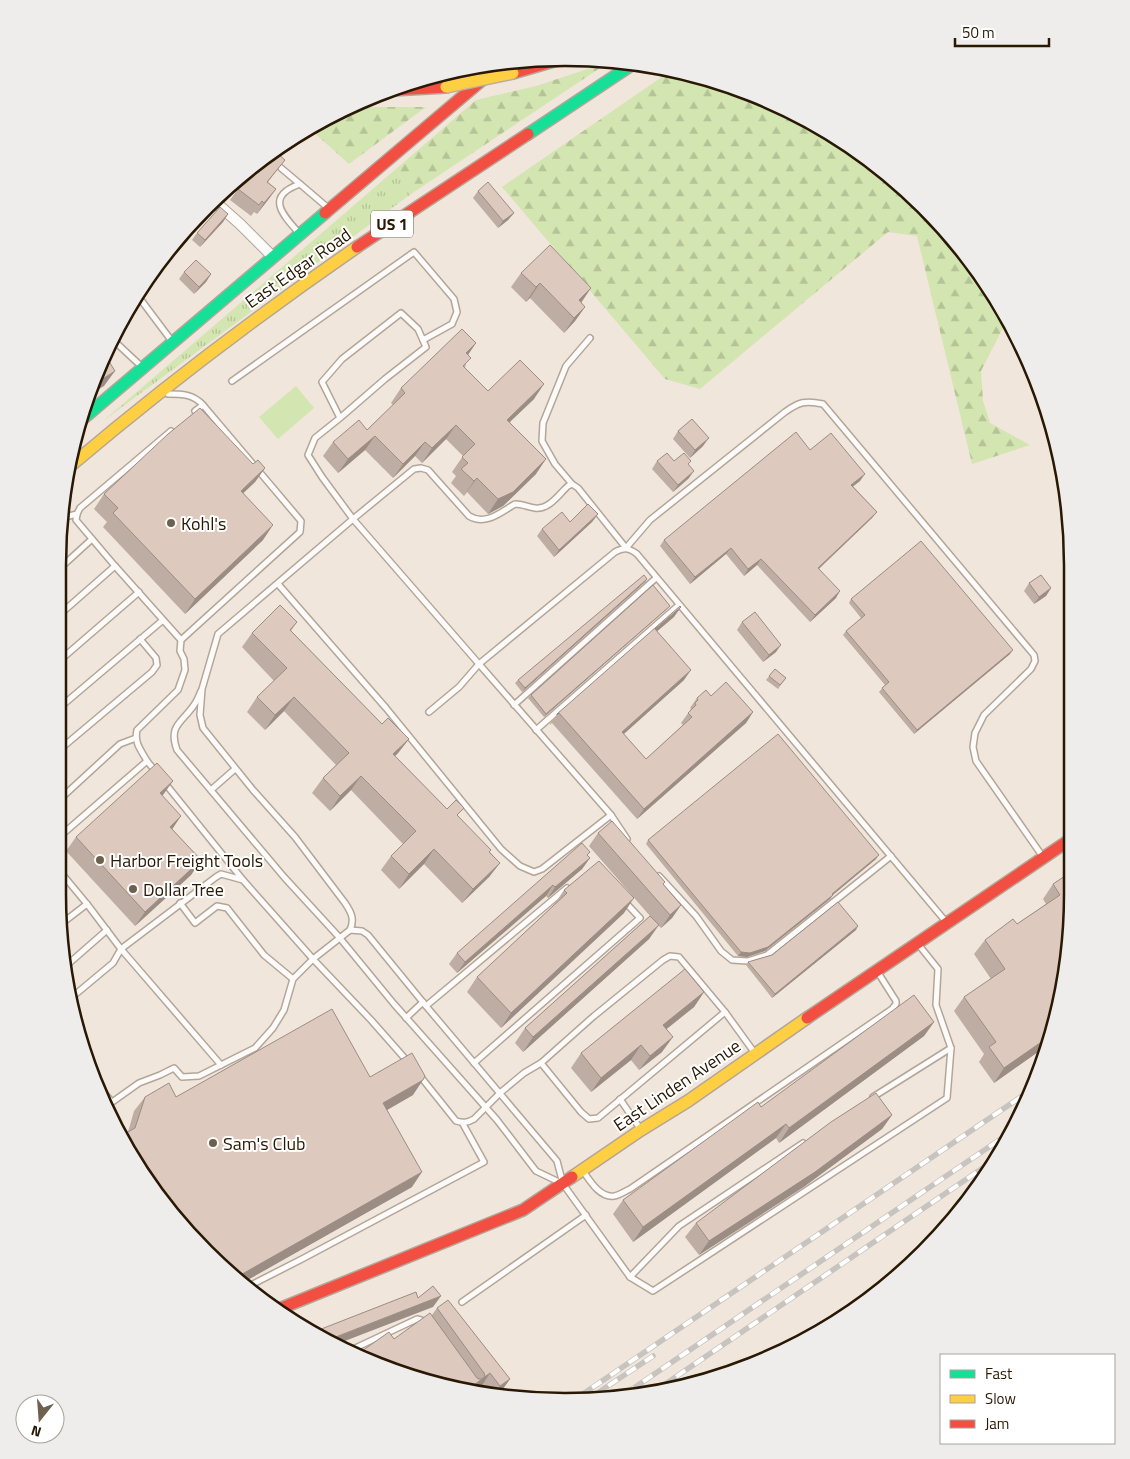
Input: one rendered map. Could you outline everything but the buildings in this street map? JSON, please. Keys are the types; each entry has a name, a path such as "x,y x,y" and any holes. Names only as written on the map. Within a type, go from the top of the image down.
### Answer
{"main road":[{"path":"419,89 446,87 534,67"},
{"name":"East Edgar Road","path":"78,460 157,394 229,339 340,259 624,70"},
{"name":"East Edgar Road","path":"91,412 490,73"},
{"name":"East Linden Avenue","path":"285,1307 523,1210 641,1130 688,1101 1064,844"}],"street":[{"path":"219,206 273,257"}],"lane":[{"path":"281,168 330,209"},
{"path":"300,184 292,186 283,193 280,198 280,207 285,217 301,234"},
{"path":"232,381 414,252 454,300 457,312 452,324 423,340"},
{"path":"142,301 172,342"},
{"path":"340,418 322,382 342,359 401,312 418,329 426,347 340,418 314,438 308,455 354,519 611,815 630,843"},
{"path":"590,338 566,366 543,423 542,441 555,464 572,484 578,488 626,548 637,554 948,923"},
{"path":"118,344 143,368"},
{"path":"157,394 179,394 197,399 301,521 300,532 180,640"},
{"path":"429,712 459,687 479,664 615,552 626,548 650,520 784,412 795,405 811,401 823,404 1034,655 1035,661 1031,669 984,715 975,734 973,747 976,761 1043,858"},
{"path":"188,417 203,405"},
{"path":"174,429 80,508 76,520 180,640 180,651 184,660 185,670 182,681 178,690 137,730 138,746 147,761 243,880 377,1027 456,1121 464,1124 484,1162 254,1284"},
{"path":"563,1184 536,1171 486,1107 406,1018 339,937 284,877 177,750 174,735 175,728 194,705 202,689 218,634 414,469 428,470 469,516 482,520 491,518 515,504 543,508 572,484"},
{"path":"69,516 77,514"},
{"path":"66,563 92,540"},
{"path":"66,609 115,566"},
{"path":"514,705 656,578"},
{"path":"278,584 386,708 500,849 520,866 534,872 542,869 611,815"},
{"path":"66,655 139,592"},
{"path":"536,730 679,605"},
{"path":"66,702 163,620"},
{"path":"66,744 152,672 157,665 156,658 140,640"},
{"path":"202,689 200,715 203,728 252,790 295,837 345,903 353,921 350,930"},
{"path":"66,794 120,744 136,738"},
{"path":"66,831 147,761"},
{"path":"211,790 235,769"},
{"path":"653,869 696,916 721,951 732,960 748,961 767,955 891,856"},
{"path":"77,993 113,963 121,949 203,885 221,874 243,880"},
{"path":"66,882 87,904 121,949 221,1065"},
{"path":"406,1018 571,884"},
{"path":"474,1062 640,918 623,898"},
{"path":"180,903 195,923 217,906 227,908 264,955 294,980"},
{"path":"67,920 87,904"},
{"path":"71,961 107,930"},
{"path":"112,1102 139,1083 174,1068 182,1078 199,1076 255,1048 273,1028 284,1010 294,980 313,959 350,930 362,931 368,935 557,1161 563,1184 630,1276 653,1291 947,1098 951,1048 936,1005 938,969 918,944"},
{"path":"464,1124 474,1119 500,1093 524,1073 541,1063 594,1016 670,956 679,957 725,1012 755,1054"},
{"path":"583,1171 596,1188 604,1194 613,1196 630,1189 892,1009 896,1001 877,971"},
{"path":"541,1063 581,1112 589,1118 598,1118 725,1012"},
{"path":"872,1098 951,1048"},
{"path":"620,1099 641,1130"},
{"path":"630,1276 679,1226 808,1140"},
{"path":"462,1302 586,1215"},
{"path":"357,1347 418,1319 427,1327"}],"green space":[{"path":"594,67 601,67 411,194 396,169 476,100 536,86"},
{"path":"663,76 694,83 725,93 756,104 786,118 842,150 869,169 918,212 961,261 980,288 1003,328 981,371 983,401 990,423 1030,445 972,464 917,236 888,232 700,389 665,379 502,187"},
{"path":"368,107 426,107 349,164 315,134"},
{"path":"396,169 411,194 103,421"},
{"path":"296,386 314,408 278,439 259,417"}],"railway":[{"path":"585,1392 1020,1097"},
{"path":"635,1387 998,1141"},
{"path":"669,1381 981,1169"},
{"path":"599,1392 653,1356"}],"traffic: fast":[{"path":"528,134 624,70"},
{"path":"91,412 325,213"}],"traffic: slow":[{"path":"446,87 513,73"},
{"path":"78,460 210,354 357,247"},
{"path":"572,1177 688,1101 807,1018"}],"traffic: jam":[{"path":"513,73 534,67"},
{"path":"325,213 491,72"},
{"path":"419,89 446,87"},
{"path":"357,247 528,134"},
{"path":"807,1018 1064,844"},
{"path":"285,1307 523,1210 572,1177"}],"place":[{"name":"Kohl's","path":"171,523"},
{"name":"Harbor Freight Tools","path":"100,860"},
{"name":"Dollar Tree","path":"133,889"},
{"name":"Sam's Club","path":"213,1143"}]}
